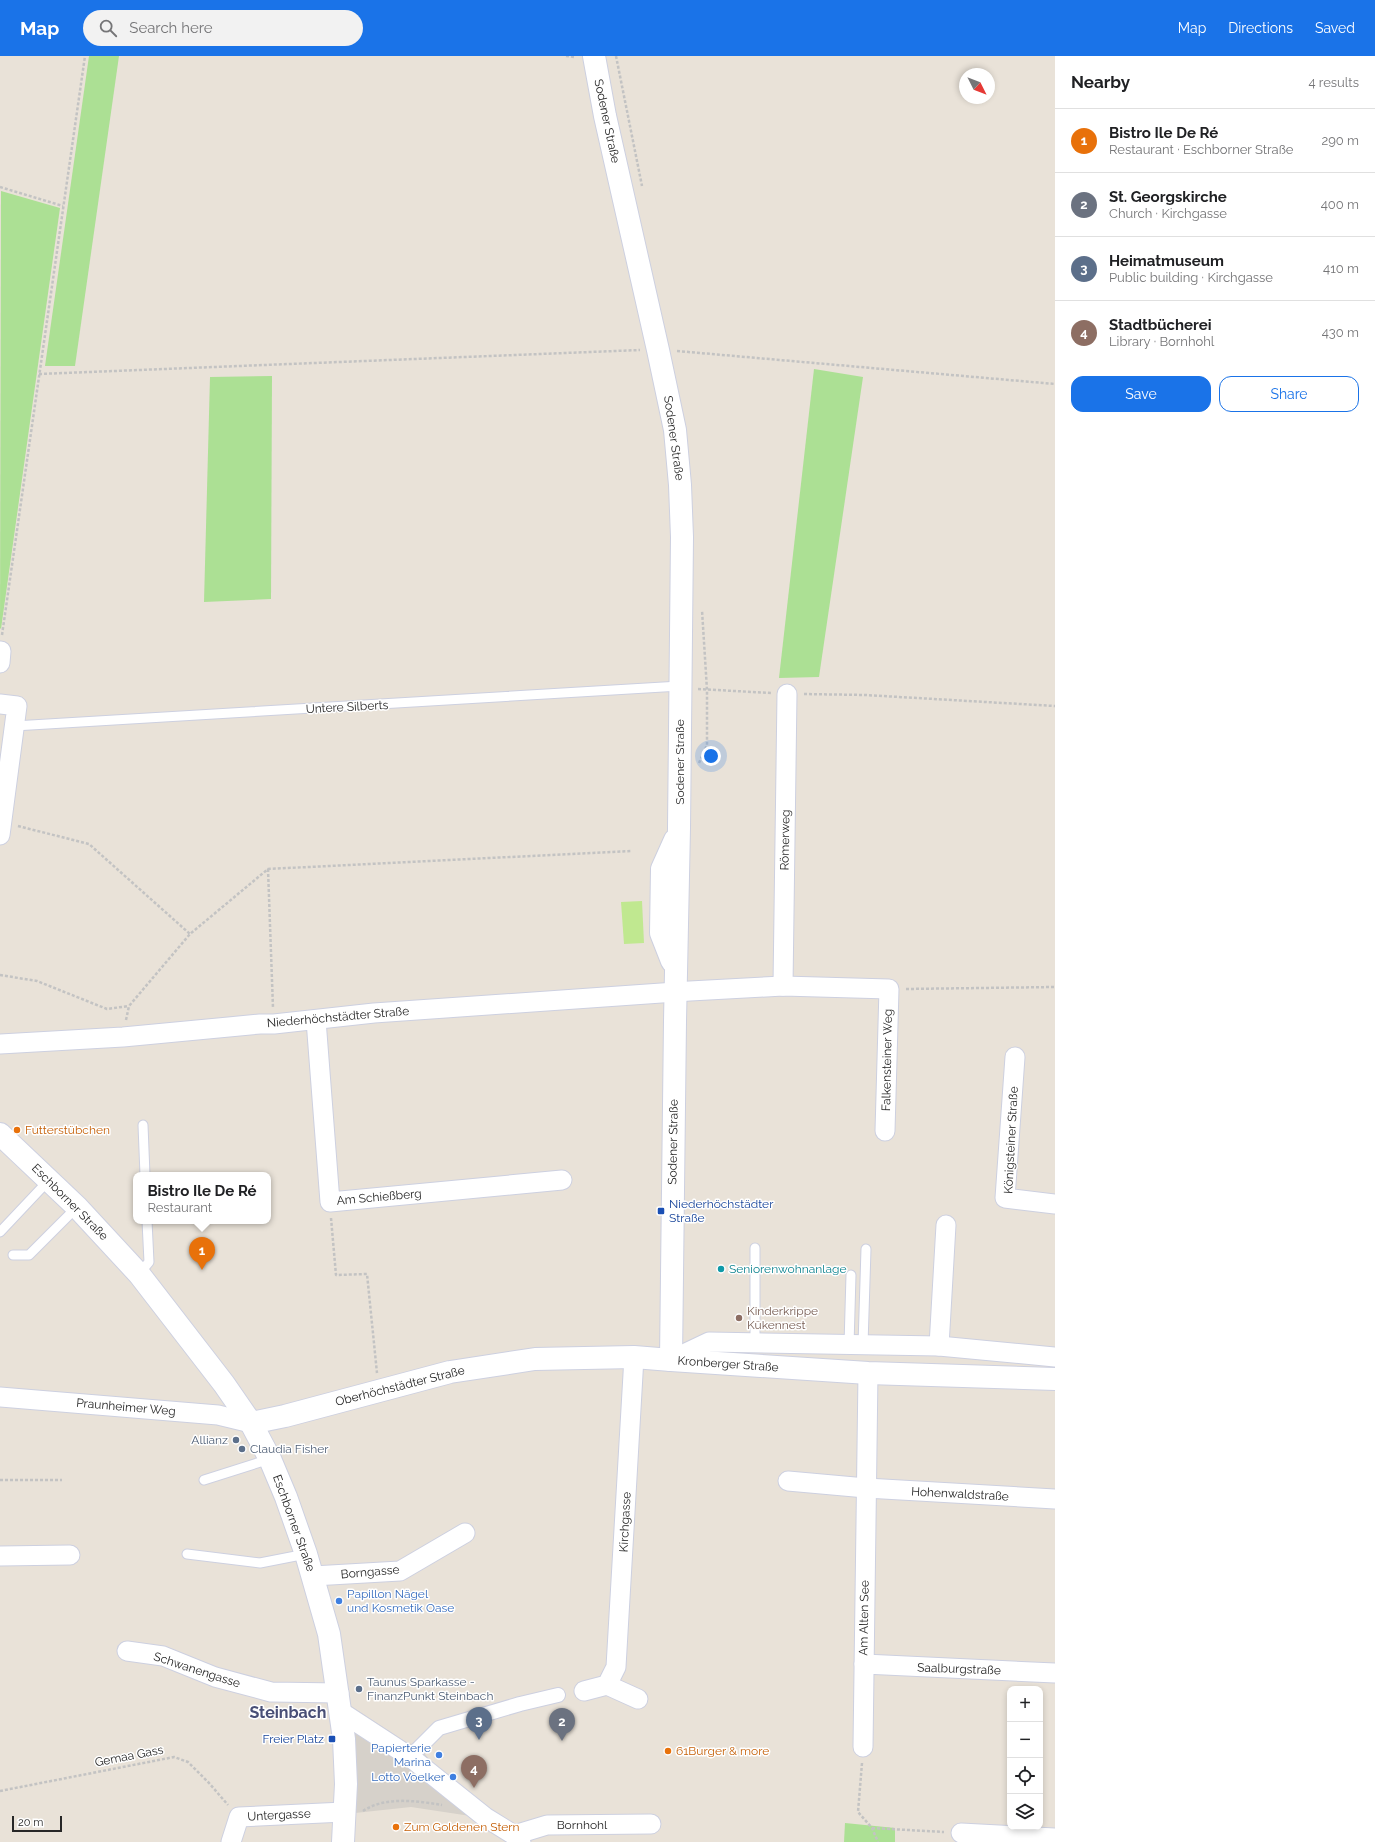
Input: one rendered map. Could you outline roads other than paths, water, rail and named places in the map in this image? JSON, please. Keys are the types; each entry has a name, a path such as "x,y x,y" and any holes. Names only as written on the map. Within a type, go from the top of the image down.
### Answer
{"main road":[{"name":"Sodener Straße","path":"594,56 605,116 675,430 680,485 682,537 671,1360"},
{"name":"Eschborner Straße","path":"0,1134 77,1207 139,1274 203,1356 251,1423 270,1459 286,1496 306,1554 329,1634 340,1702 345,1755 344,1826"},
{"name":"Oberhöchstädter Straße","path":"251,1423 285,1416 450,1372 535,1359 634,1357 671,1360"},
{"name":"Kronberger Straße","path":"671,1360 868,1373 1055,1379"}],"street":[{"name":"Römerweg","path":"783,986 786,694"},
{"path":"0,704 17,706 7,725 1,828"},
{"name":"Niederhöchstädter Straße","path":"0,1044 123,1037 260,1024 274,1024 676,981 889,989"},
{"name":"Falkensteiner Weg","path":"885,1131 889,989"},
{"name":"Am Schießberg","path":"316,1020 330,1202 562,1180"},
{"name":"Königsteiner Straße","path":"1016,1057 1006,1198 1055,1204"},
{"path":"938,1346 946,1226"},
{"name":"Kronberger Straße","path":"671,1360 708,1342 938,1346 1055,1357"},
{"name":"Kirchgasse","path":"607,1685 616,1667 634,1357"},
{"name":"Am Alten See","path":"863,1747 868,1373"},
{"name":"Praunheimer Weg","path":"0,1396 218,1415 251,1423"},
{"path":"788,1481 866,1488"},
{"name":"Hohenwaldstraße","path":"866,1488 1055,1499"},
{"name":"Borngasse","path":"313,1576 400,1571 465,1533"},
{"path":"0,1556 70,1555"},
{"name":"Schwanengasse","path":"127,1651 163,1656 215,1677 272,1692 340,1702"},
{"name":"Saalburgstraße","path":"864,1664 1055,1673"},
{"path":"584,1691 607,1685 638,1699"},
{"path":"410,1756 440,1728 520,1704 558,1695"},
{"name":"Bornhohl","path":"340,1702 485,1817 518,1839 547,1825 651,1824"},
{"name":"Untergasse","path":"231,1842 239,1817 344,1826"},
{"path":"961,1833 1055,1838"}],"lane":[{"name":"Untere Silberts","path":"7,725 680,686"},
{"path":"144,1125 145,1172"},
{"path":"0,1232 49,1180"},
{"path":"13,1255 29,1255 77,1207"},
{"path":"139,1274 149,1262 147,1224"},
{"path":"755,1248 755,1343"},
{"path":"856,1345 866,1249"},
{"path":"851,1275 856,1345"},
{"path":"204,1480 270,1459"},
{"path":"187,1554 260,1563 306,1554"}],"place":[{"name":"Futterstübchen","path":"17,1130"},
{"name":"Niederhöchstädter Straße","path":"661,1211"},
{"name":"Seniorenwohnanlage","path":"721,1269"},
{"name":"Bistro Ile De Ré","path":"202,1270"},
{"name":"Kinderkrippe Kükennest","path":"739,1318"},
{"name":"Allianz","path":"236,1440"},
{"name":"Claudia Fisher","path":"242,1449"},
{"name":"Papillon Nägel und Kosmetik Oase","path":"339,1601"},
{"name":"Taunus Sparkasse - FinanzPunkt Steinbach","path":"359,1689"},
{"name":"Freier Platz","path":"332,1739"},
{"name":"Heimatmuseum","path":"479,1740"},
{"name":"St. Georgskirche","path":"562,1741"},
{"name":"61Burger & more","path":"668,1751"},
{"name":"Papierterie Marina","path":"439,1755"},
{"name":"Lotto Voelker","path":"453,1777"},
{"name":"Stadtbücherei","path":"474,1788"},
{"name":"Zum Goldenen Stern","path":"396,1827"}],"district":[{"name":"Steinbach","path":"288,1712"}]}
